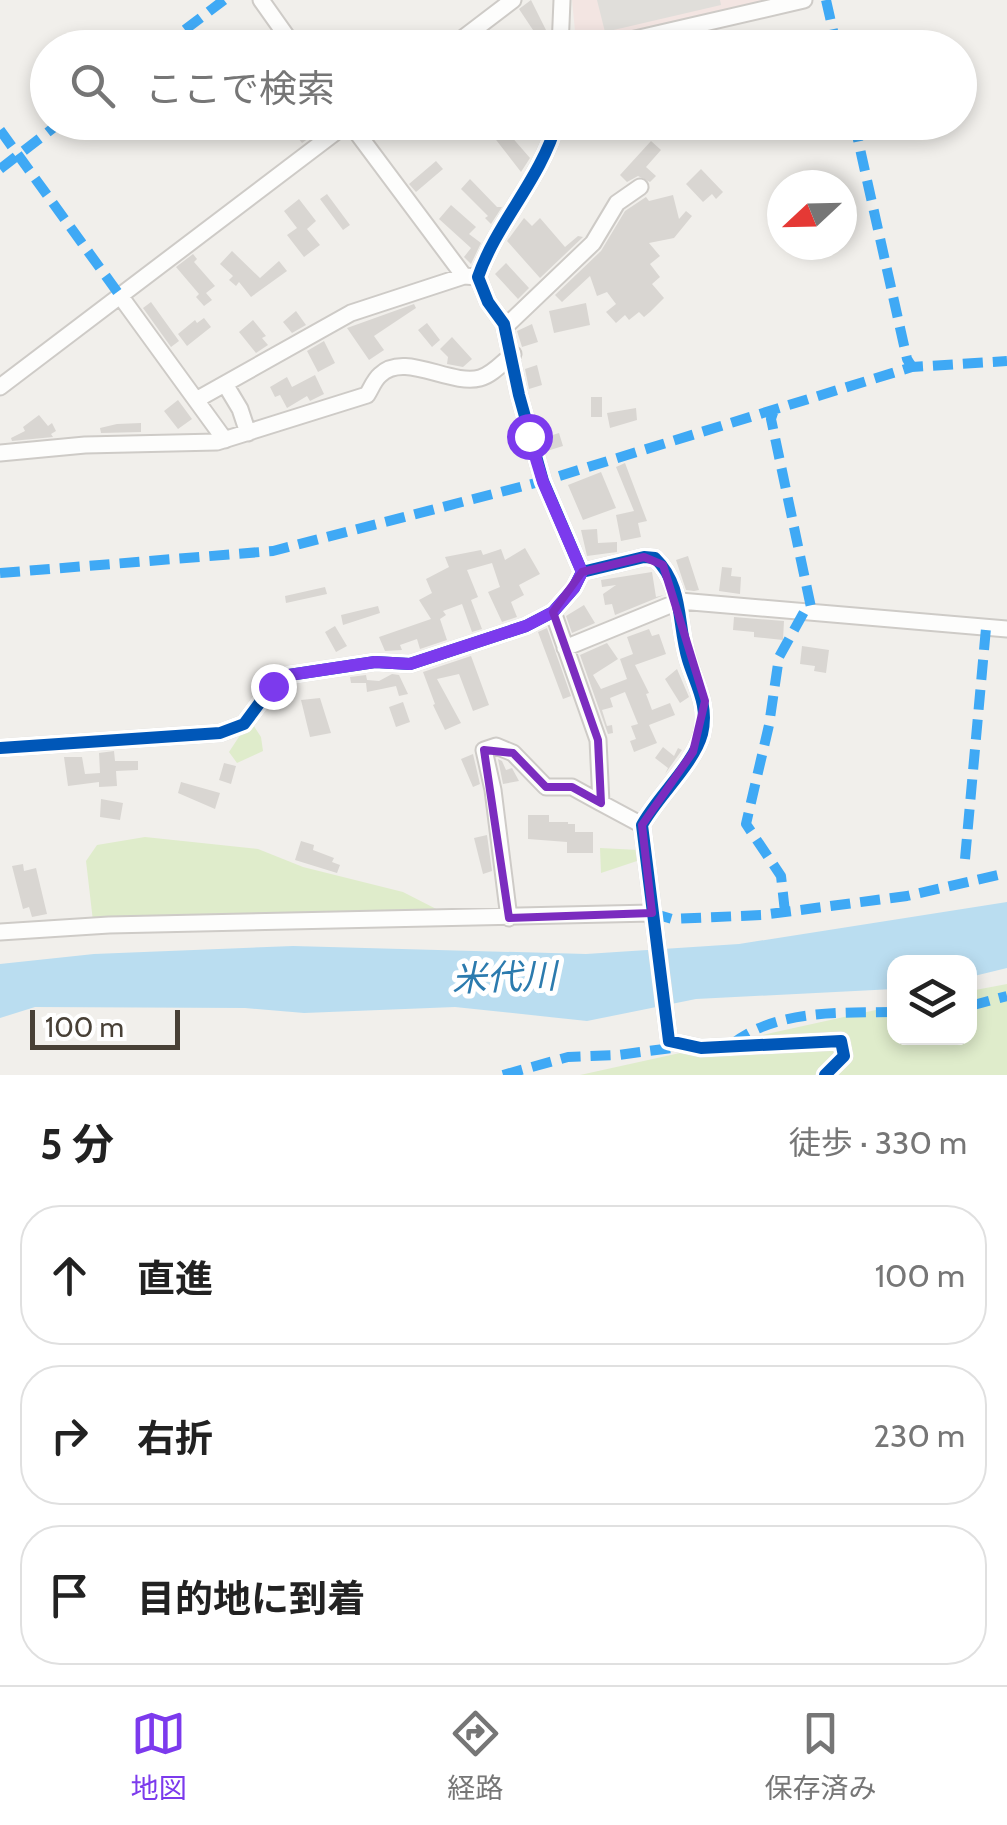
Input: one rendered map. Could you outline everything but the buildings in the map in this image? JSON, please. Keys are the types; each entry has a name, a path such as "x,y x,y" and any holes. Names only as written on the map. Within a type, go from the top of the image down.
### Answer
{"street":[{"path":"261,0 282,30"},
{"path":"474,30 513,0"},
{"path":"561,30 562,0"},
{"path":"674,30 804,0"},
{"path":"0,386 327,140"},
{"path":"363,140 471,276 505,327 543,482 582,572"},
{"path":"196,400 351,313 471,276 517,206 551,140"},
{"path":"505,327 594,243 617,203 640,187"},
{"path":"121,297 225,440"},
{"path":"0,453 85,445 225,440 367,396 380,374 398,366 478,379 512,354"},
{"path":"225,384 248,433"},
{"path":"0,748 220,733 244,724 273,686 289,675 375,662 410,664 526,626 553,612 582,572 644,557 656,558 680,601 686,657 704,702 702,735 694,752 642,825 669,1041 701,1048 841,1041 844,1056 824,1075"},
{"path":"565,648 680,601 1007,629"},
{"path":"553,612 598,740 600,803"},
{"path":"509,918 484,750 496,746 514,753 546,787 572,787 642,825"},
{"path":"0,932 109,925 652,913"}],"highlighted area":[{"path":"644,557 663,565 705,701 693,752 642,825 652,913 509,918 484,750 513,753 546,787 572,787 601,803 598,740 553,612 582,572"}],"shaded area":[{"path":"572,0 775,0 644,30 575,30"},
{"path":"597,0 720,0 721,5 604,30"}],"green space":[{"path":"250,720 261,737 263,751 237,763 229,752"},
{"path":"145,837 258,849 303,867 403,892 446,914 219,914 93,921 86,861 97,845"},
{"path":"600,848 639,850 640,860 601,873"},
{"path":"1007,984 1007,1075 580,1075 887,1008 887,1045 977,1045 977,990"}],"water":[{"name":"米代川","path":"1007,902 1007,968 977,975 977,955 887,955 887,989 696,999 587,1021 455,1007 304,1013 245,1008 35,1007 0,1018 0,964 94,954 293,946 586,954 739,944"}],"marked path":[{"path":"185,30 224,0"},
{"path":"826,0 833,30"},
{"path":"0,130 121,297"},
{"path":"0,169 38,140"},
{"path":"858,140 907,359 912,367"},
{"path":"0,573 273,551 543,481 912,367 1007,361"},
{"path":"774,410 771,419 812,612"},
{"path":"785,912 781,876 746,824 769,725 779,657 804,612"},
{"path":"965,859 986,628"},
{"path":"652,913 672,919 762,915 907,896 1007,873"},
{"path":"977,1004 1007,996"},
{"path":"732,1044 769,1024 789,1019 830,1013 887,1012"},
{"path":"503,1075 568,1057 679,1047"}],"cycle path":[{"path":"0,748 220,733 244,724 273,685 289,675 375,662 410,664 526,626 553,612 582,572 543,481 504,324 488,302 478,277 551,140"},
{"path":"582,572 644,557 655,558 675,593 688,660 703,705 704,724 698,745 642,825 669,1041 701,1048 841,1041 844,1056 825,1075"}],"route":[{"path":"273,686 289,675 375,662 410,664 526,626 553,612 582,572 543,482 529,436"}]}
